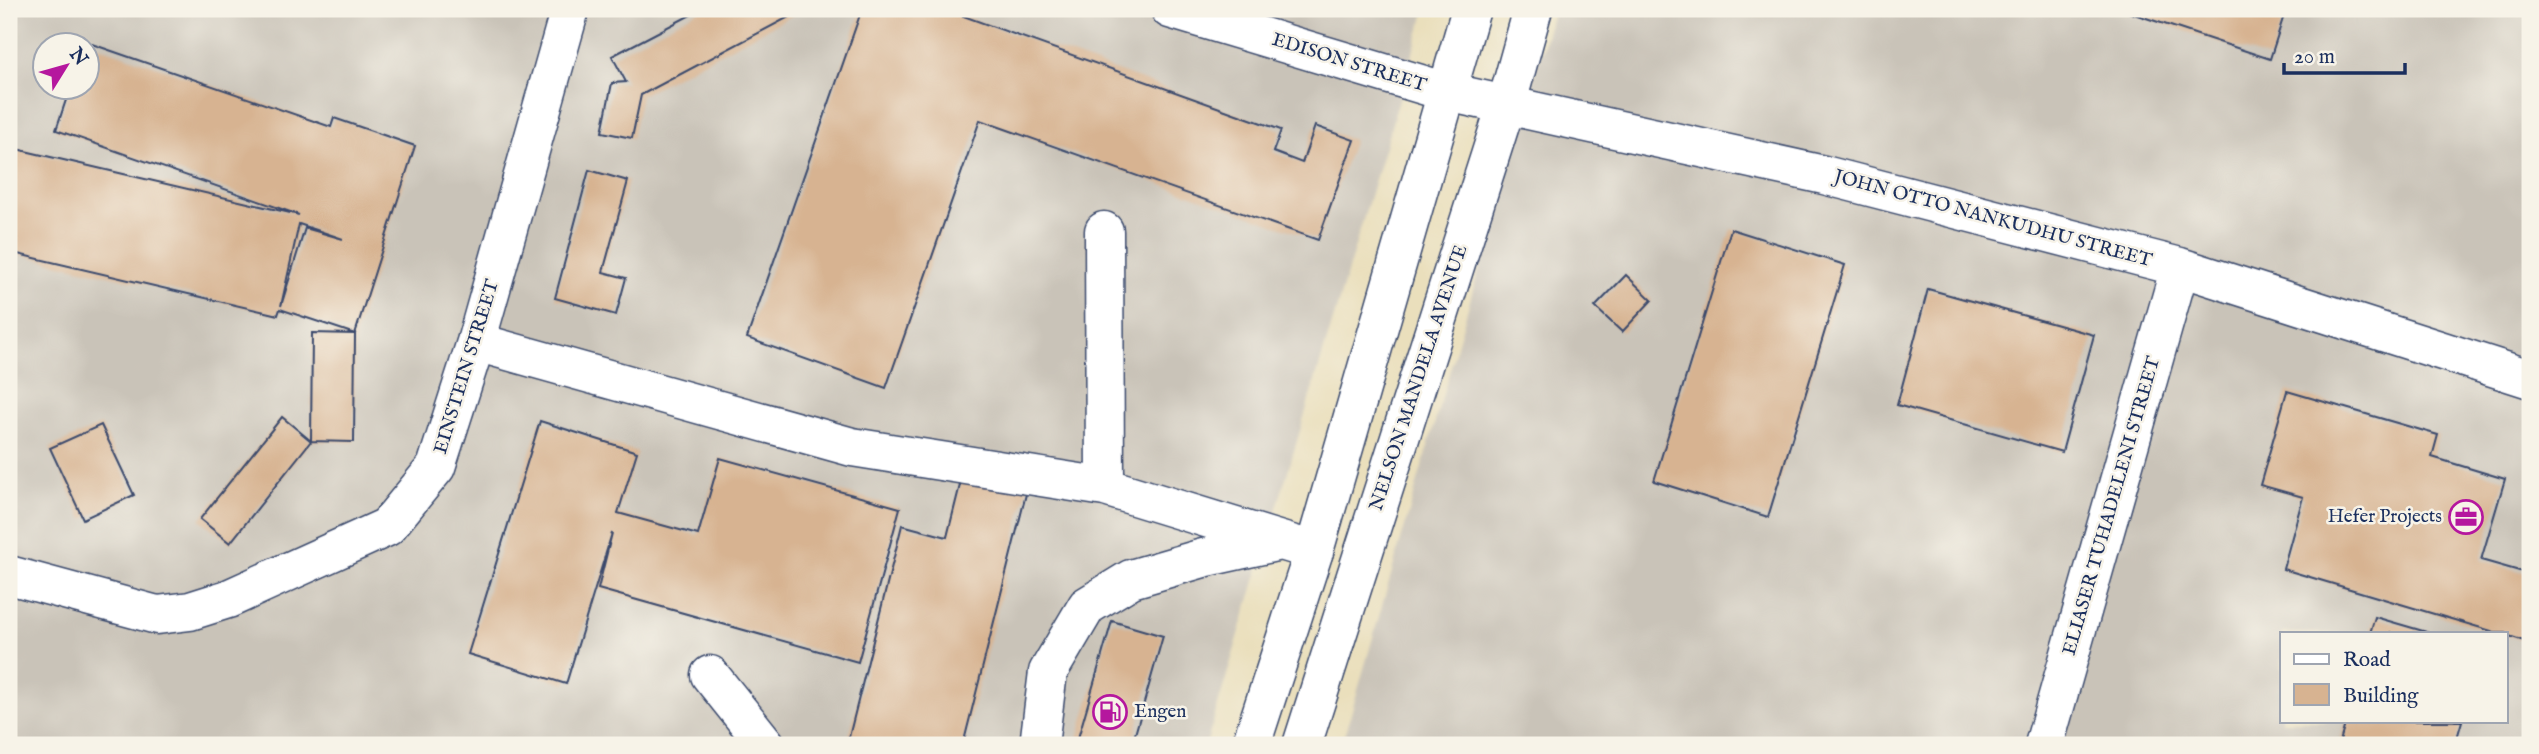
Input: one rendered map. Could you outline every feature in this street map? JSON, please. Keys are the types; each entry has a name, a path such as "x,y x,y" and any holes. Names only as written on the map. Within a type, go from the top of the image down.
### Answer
{"street":[{"name":"EINSTEIN STREET","path":"9,575 157,615 190,611 228,599 387,527 436,467 476,342 570,9"},
{"name":"EDISON STREET","path":"1170,9 1447,93"},
{"path":"1251,745 1296,546 1447,93 1471,9"},
{"name":"NELSON MANDELA AVENUE","path":"1302,745 1506,106 1533,9"},
{"name":"JOHN OTTO NANKUDHU STREET","path":"1447,93 1824,175 2180,267 2530,379"},
{"path":"1104,231 1105,487"},
{"name":"ELIASER TUHADELENI STREET","path":"2044,745 2180,267"},
{"path":"476,342 852,447 1105,487 1296,546"},
{"path":"1039,745 1048,672 1087,606 1131,579 1203,558 1296,546"},
{"path":"710,676 766,745"}],"shaded area":[{"path":"9,9 1426,9 1206,745 9,745"},
{"path":"1554,9 2530,9 2530,745 1342,745"}],"building":[{"path":"702,9 804,9 641,95 632,138 602,132 612,83 626,82 612,56"},
{"path":"862,9 944,9 1281,130 1273,152 1302,163 1315,126 1354,140 1318,240 980,120 886,388 747,338"},
{"path":"2119,9 2286,9 2270,59"},
{"path":"102,48 331,127 334,118 415,146 355,334 280,309 278,315 9,252 9,162 12,148 299,215 56,130 65,102 102,102","holes":["299,224 343,239 305,228 281,306"]},
{"path":"589,170 628,181 603,272 626,278 616,315 555,298"},
{"path":"1731,229 1845,265 1768,517 1654,481"},
{"path":"1626,275 1652,300 1622,332 1595,307"},
{"path":"1928,289 2094,335 2062,452 1897,405"},
{"path":"312,333 355,334 354,442 311,441"},
{"path":"2287,391 2438,435 2432,457 2505,479 2481,560 2530,574 2530,643 2508,636 2508,632 2495,632 2283,569 2303,497 2260,485"},
{"path":"282,417 311,441 230,543 200,519"},
{"path":"540,421 637,452 618,513 698,535 720,458 900,508 858,662 598,589 612,533 566,684 468,654"},
{"path":"101,425 134,495 83,519 50,448"},
{"path":"965,465 1029,482 963,745 847,745 902,525 947,537"},
{"path":"2375,617 2427,632 2370,632"},
{"path":"1112,621 1163,636 1132,745 1076,745"},
{"path":"2346,722 2462,722 2455,745 2339,745"}],"place":[{"name":"Hefer Projects","path":"2466,517"},
{"name":"Engen","path":"1110,712"}]}
